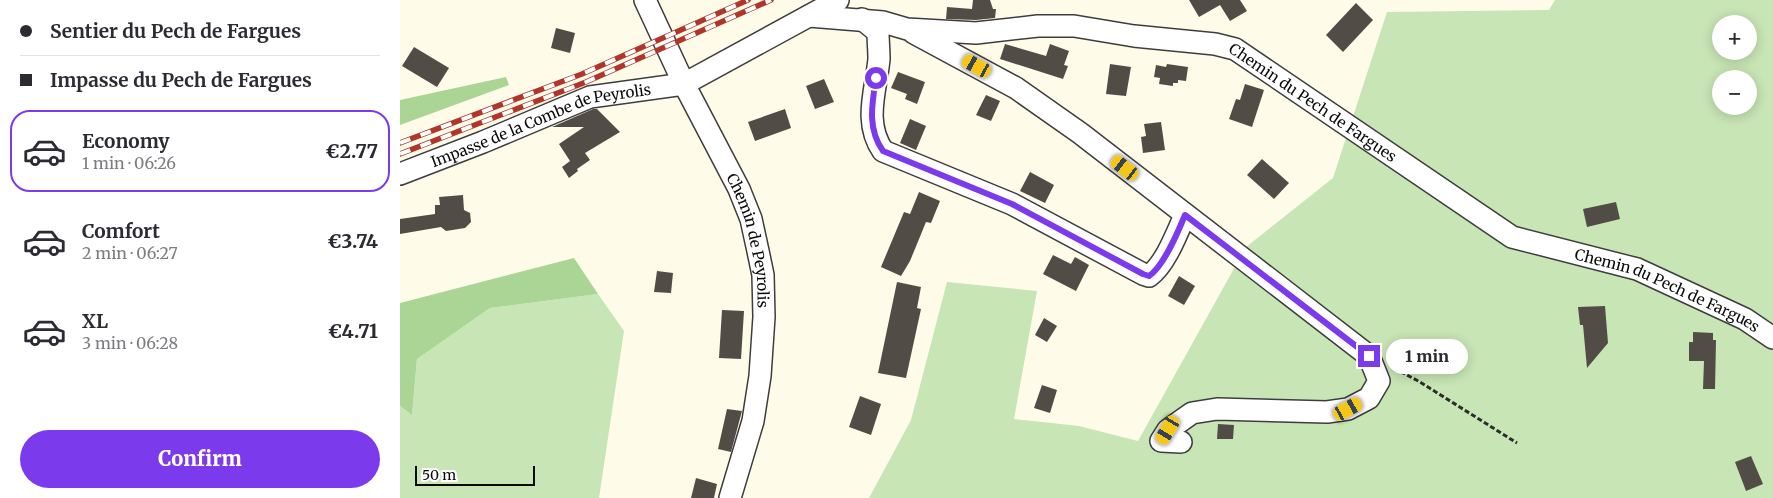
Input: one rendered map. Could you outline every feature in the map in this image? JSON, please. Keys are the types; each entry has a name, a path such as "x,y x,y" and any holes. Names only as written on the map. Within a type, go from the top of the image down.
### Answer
{"street":[{"name":"Chemin de Peyrolis","path":"645,0 684,84 739,189 750,219 758,251 762,276 764,317 760,376 753,421 730,498"},
{"path":"684,84 838,0"},
{"name":"Chemin du Pech de Fargues","path":"809,16 862,19 907,29 976,33 1038,26 1074,26 1134,36 1215,44 1235,50 1512,237 1638,269 1745,319 1773,338"},
{"path":"862,19 878,32 879,58 872,102 872,126 875,140 883,151 1012,204 1149,276 1155,272 1169,249 1185,215"},
{"path":"907,29 1016,88 1080,132 1369,356 1379,381 1369,398 1348,409 1327,412 1217,409 1192,413 1168,430 1161,441 1181,442"},
{"name":"Impasse de la Combe de Peyrolis","path":"400,174 483,142 590,97 684,84"}],"path":[{"path":"1369,356 1420,382 1517,443"}],"green space":[{"path":"1555,0 1773,0 1773,498 869,498 911,420 947,282 1037,291 1014,419 1079,426 1138,441 1246,247 1333,178 1387,12 1549,10"},
{"path":"506,77 509,85 400,125 400,100"},
{"path":"574,258 598,294 490,308 417,359 412,415 400,406 400,303"},
{"path":"598,294 624,331 599,498 400,498 400,406 412,415 417,359 490,308"}],"building":[{"path":"973,0 990,0 993,9 996,9 995,18 976,20 946,19 947,7 972,9"},
{"path":"1189,0 1240,0 1247,11 1230,21 1220,5 1199,17"},
{"path":"1356,3 1373,20 1343,52 1326,35"},
{"path":"556,28 575,33 570,53 551,48"},
{"path":"1005,44 1046,56 1050,44 1069,51 1064,65 1068,66 1063,79 1000,59"},
{"path":"414,47 449,68 437,87 402,66"},
{"path":"1110,64 1131,67 1126,96 1106,94"},
{"path":"1167,64 1188,67 1186,81 1178,80 1178,83 1173,83 1173,86 1159,84 1160,78 1154,77 1156,65 1166,67"},
{"path":"898,72 925,82 917,104 905,99 907,94 891,88"},
{"path":"824,79 834,102 815,109 806,86"},
{"path":"1245,84 1264,90 1252,127 1229,119 1236,99 1240,100"},
{"path":"986,95 1000,101 991,121 976,115"},
{"path":"597,109 620,132 585,153 590,160 577,169 578,171 569,178 562,167 570,161 559,144 584,127 552,127"},
{"path":"785,109 791,128 755,141 748,122"},
{"path":"910,119 926,126 916,150 900,143"},
{"path":"1161,122 1165,150 1143,153 1141,137 1146,136 1144,124"},
{"path":"1262,159 1289,183 1274,199 1247,175"},
{"path":"1030,172 1054,185 1045,203 1020,191"},
{"path":"919,192 940,201 931,223 926,222 910,261 901,276 881,267 904,212 910,214"},
{"path":"463,195 464,210 470,213 471,222 465,228 446,231 441,227 400,234 400,219 435,214 435,205 440,205 439,197"},
{"path":"1616,202 1620,219 1587,227 1583,209"},
{"path":"1053,255 1071,264 1075,257 1089,265 1076,291 1043,274"},
{"path":"657,271 673,273 671,293 654,292"},
{"path":"1179,276 1195,286 1184,305 1168,296"},
{"path":"897,282 921,287 917,308 921,309 906,378 878,373"},
{"path":"1605,306 1608,343 1587,368 1583,325 1580,325 1578,307"},
{"path":"722,310 744,311 741,359 719,358"},
{"path":"1044,318 1057,326 1047,342 1035,335"},
{"path":"1693,332 1713,333 1713,340 1716,340 1715,389 1703,389 1704,361 1689,361 1689,342 1693,342"},
{"path":"1042,385 1057,390 1050,413 1034,408"},
{"path":"860,396 881,404 871,435 849,427"},
{"path":"727,409 742,411 731,452 718,449"},
{"path":"1218,424 1234,425 1233,439 1217,439"},
{"path":"1751,456 1763,484 1746,491 1735,462"},
{"path":"696,478 717,484 714,498 691,498"}],"railway":[{"path":"400,143 582,74 748,0"},
{"path":"400,154 586,82 771,0"}],"route":[{"path":"876,78 872,102 872,126 875,140 883,151 1012,204 1149,276 1155,272 1173,242 1185,215 1369,356"}]}
